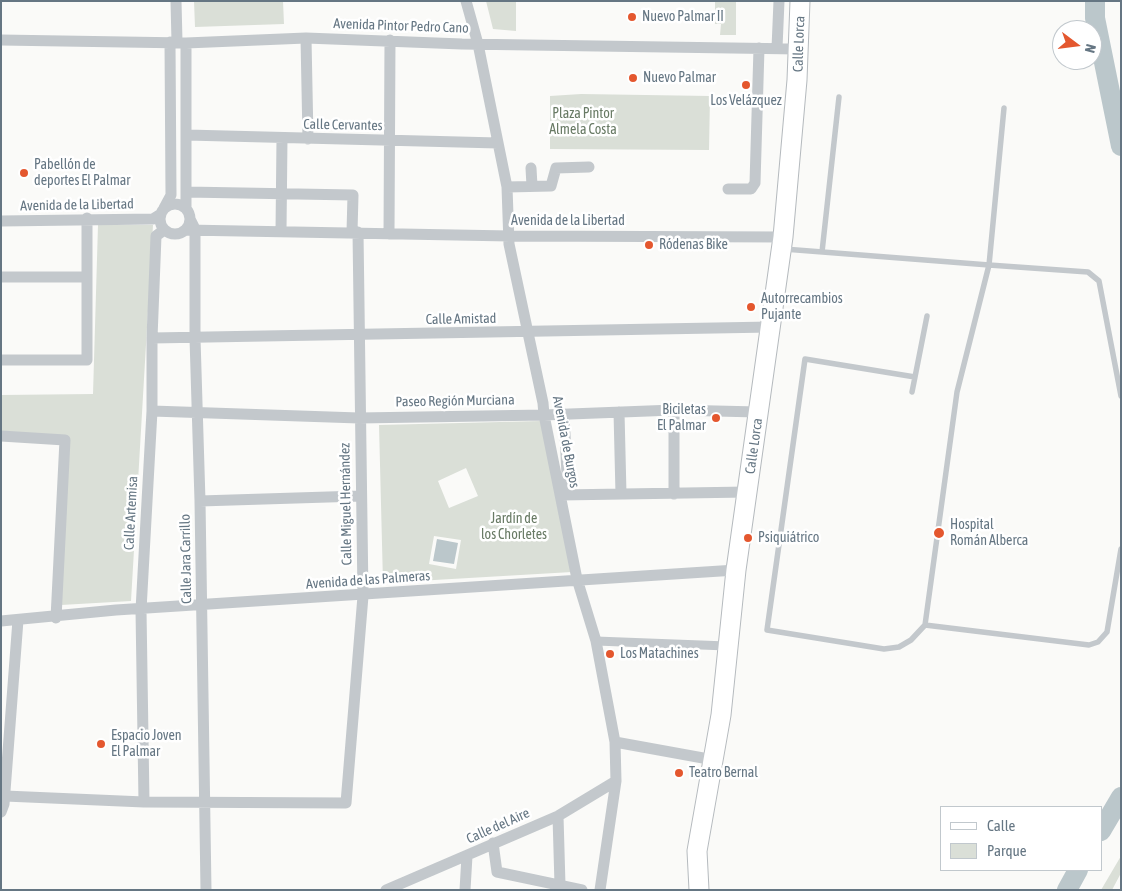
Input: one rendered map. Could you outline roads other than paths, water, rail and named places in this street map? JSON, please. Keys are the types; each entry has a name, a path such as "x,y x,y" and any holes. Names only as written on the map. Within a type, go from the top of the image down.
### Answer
{"main road":[{"name":"Calle Lorca","path":"699,890 697,852 721,715 736,570 783,243 799,49 800,1"}],"street":[{"path":"161,219 171,195 178,42 176,1"},
{"name":"Avenida de Burgos","path":"466,1 478,44 507,188 509,244 544,415 565,495 577,579 596,641 615,742 616,781 600,890"},
{"name":"Calle Lorca","path":"776,48 779,1"},
{"path":"306,38 308,139"},
{"name":"Avenida Pintor Pedro Cano","path":"1,40 178,42 306,38 478,44 799,49"},
{"path":"389,234 390,40"},
{"name":"Calle Jara Carrillo","path":"178,42 187,136 187,192 198,414 206,890"},
{"path":"728,188 751,189 755,183 759,48"},
{"name":"Calle Cervantes","path":"187,136 498,143"},
{"path":"281,231 282,138"},
{"path":"507,188 551,186 556,168 588,167"},
{"path":"531,168 532,186"},
{"path":"187,192 353,195 355,232"},
{"path":"175,204 189,222 175,235 161,219 175,204"},
{"path":"1,360 87,360 87,218"},
{"name":"Avenida de la Libertad","path":"1,221 87,218 161,219"},
{"name":"Calle Artemisa","path":"144,802 141,610 152,411 152,338 156,236 161,219"},
{"name":"Avenida de la Libertad","path":"189,222 281,231 783,243"},
{"name":"Calle Miguel Hernández","path":"204,800 346,804 363,596 355,232"},
{"path":"1,277 87,277"},
{"name":"Calle Amistad","path":"152,338 527,333 771,327"},
{"path":"674,410 674,494"},
{"name":"Paseo Región Murciana","path":"152,411 359,418 544,415 674,410 758,412"},
{"path":"619,412 621,494"},
{"path":"564,414 565,495 747,492"},
{"path":"1,436 65,440 56,618"},
{"path":"200,501 360,496"},
{"name":"Avenida de las Palmeras","path":"1,621 577,579 736,570"},
{"path":"1,812 5,796 18,620"},
{"path":"596,641 727,646"},
{"path":"615,742 714,760"},
{"name":"Calle del Aire","path":"388,889 558,816 616,781"},
{"path":"5,796 144,802 204,800"},
{"path":"558,816 560,885"},
{"path":"493,843 497,872 582,890"},
{"path":"465,890 467,856"}],"lane":[{"path":"822,252 839,97"},
{"path":"915,377 806,359 767,630 884,649 899,647 911,640 925,625 957,392 988,265 1004,108"},
{"path":"783,243 822,252 1088,272 1099,281 1121,396"},
{"path":"912,392 927,316"},
{"path":"925,625 1090,645 1098,642 1107,632 1121,549"}],"waterway":[{"path":"1095,1 1095,18 1121,146"},
{"path":"1102,829 1121,797"},
{"path":"1067,890 1077,871"}],"place":[{"name":"Nuevo Palmar II","path":"632,17"},
{"name":"Nuevo Palmar","path":"633,78"},
{"name":"Los Velázquez","path":"746,85"},
{"name":"Pabellón de deportes El Palmar","path":"24,173"},
{"name":"Ródenas Bike","path":"649,245"},
{"name":"Autorrecambios Pujante","path":"751,307"},
{"name":"Biciletas El Palmar","path":"716,418"},
{"name":"Hospital Román Alberca","path":"939,533"},
{"name":"Psiquiátrico","path":"748,538"},
{"name":"Los Matachines","path":"610,654"},
{"name":"Espacio Joven El Palmar","path":"101,744"},
{"name":"Teatro Bernal","path":"679,773"}],"park label":[{"name":"Plaza Pintor Almela Costa","path":"583,122"},
{"name":"Jardín de los Chorletes","path":"514,528"}]}
